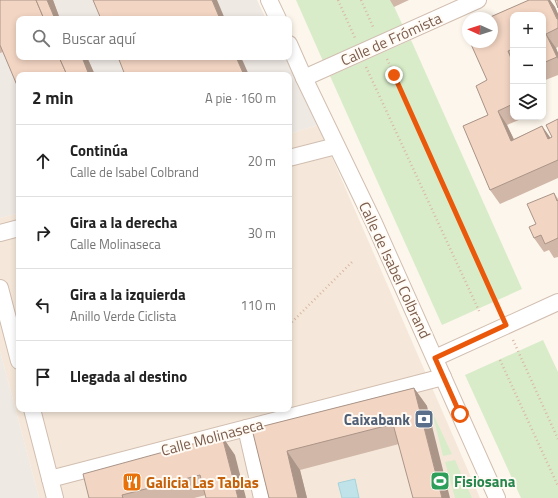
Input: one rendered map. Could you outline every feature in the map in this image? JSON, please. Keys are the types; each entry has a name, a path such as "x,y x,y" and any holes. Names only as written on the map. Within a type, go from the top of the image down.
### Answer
{"street":[{"path":"270,0 277,16"},
{"name":"Calle de Frómista","path":"304,78 478,0"},
{"name":"Calle de Isabel Colbrand","path":"292,51 336,146 374,223 497,498"},
{"path":"292,157 336,146"},
{"path":"0,233 16,229"},
{"path":"0,288 16,349"},
{"path":"435,358 558,302"},
{"name":"Calle Molinaseca","path":"50,479 443,377"},
{"path":"33,412 55,498"},
{"path":"246,428 262,498"}],"path":[{"path":"338,0 363,61 480,313"},
{"path":"361,0 558,439"},
{"path":"292,322 354,260"},
{"path":"500,360 558,486"}],"shaded area":[{"path":"0,0 257,0 265,16 16,16 16,60 286,60 318,125 292,133 292,72 16,72 16,214 0,218"},
{"path":"318,125 480,498 39,498 16,412 292,412 292,133"},
{"path":"16,214 16,411 0,351 0,218"},
{"path":"0,351 39,498 0,498"}],"green space":[{"path":"296,0 391,0 403,26 323,61"},
{"path":"411,40 522,289 442,325 330,76"},
{"path":"543,340 558,372 558,498 521,498 465,375"},
{"path":"432,412 452,454 443,456"},
{"path":"455,460 472,498 455,498 445,462"}],"water":[{"path":"355,479 359,498 342,498 338,483"}],"building":[{"path":"0,0 36,0 43,16 16,16 16,60 60,60 66,72 16,72 16,83 0,45"},
{"path":"36,0 47,0 54,16 43,16"},
{"path":"93,0 212,0 219,16 100,16"},
{"path":"529,0 548,0 558,19 558,28 546,34 546,12 510,12 510,50 508,51 510,56 510,105 498,111 511,141 542,126 548,139 552,137 546,125 558,119 558,160 490,190 463,126 488,115 476,86 487,80 473,48 498,48 498,14"},
{"path":"555,0 558,0 558,8"},
{"path":"546,34 557,57 546,62"},
{"path":"60,60 83,60 88,72 66,72"},
{"path":"119,60 237,60 243,72 124,72"},
{"path":"554,193 557,201 558,200 558,238 545,244 541,235 534,238 529,227 536,224 527,204"},
{"path":"414,388 442,498 413,498 393,424 287,451 298,498 269,498 252,429"},
{"path":"222,436 238,498 206,498 200,475 122,495 123,498 89,498 83,474"}],"place":[{"name":"Caixabank","path":"424,419"},
{"name":"Fisiosana","path":"440,481"},
{"name":"Galicia Las Tablas","path":"132,482"}],"route":[{"path":"394,75 506,325 435,358 460,414"}]}
